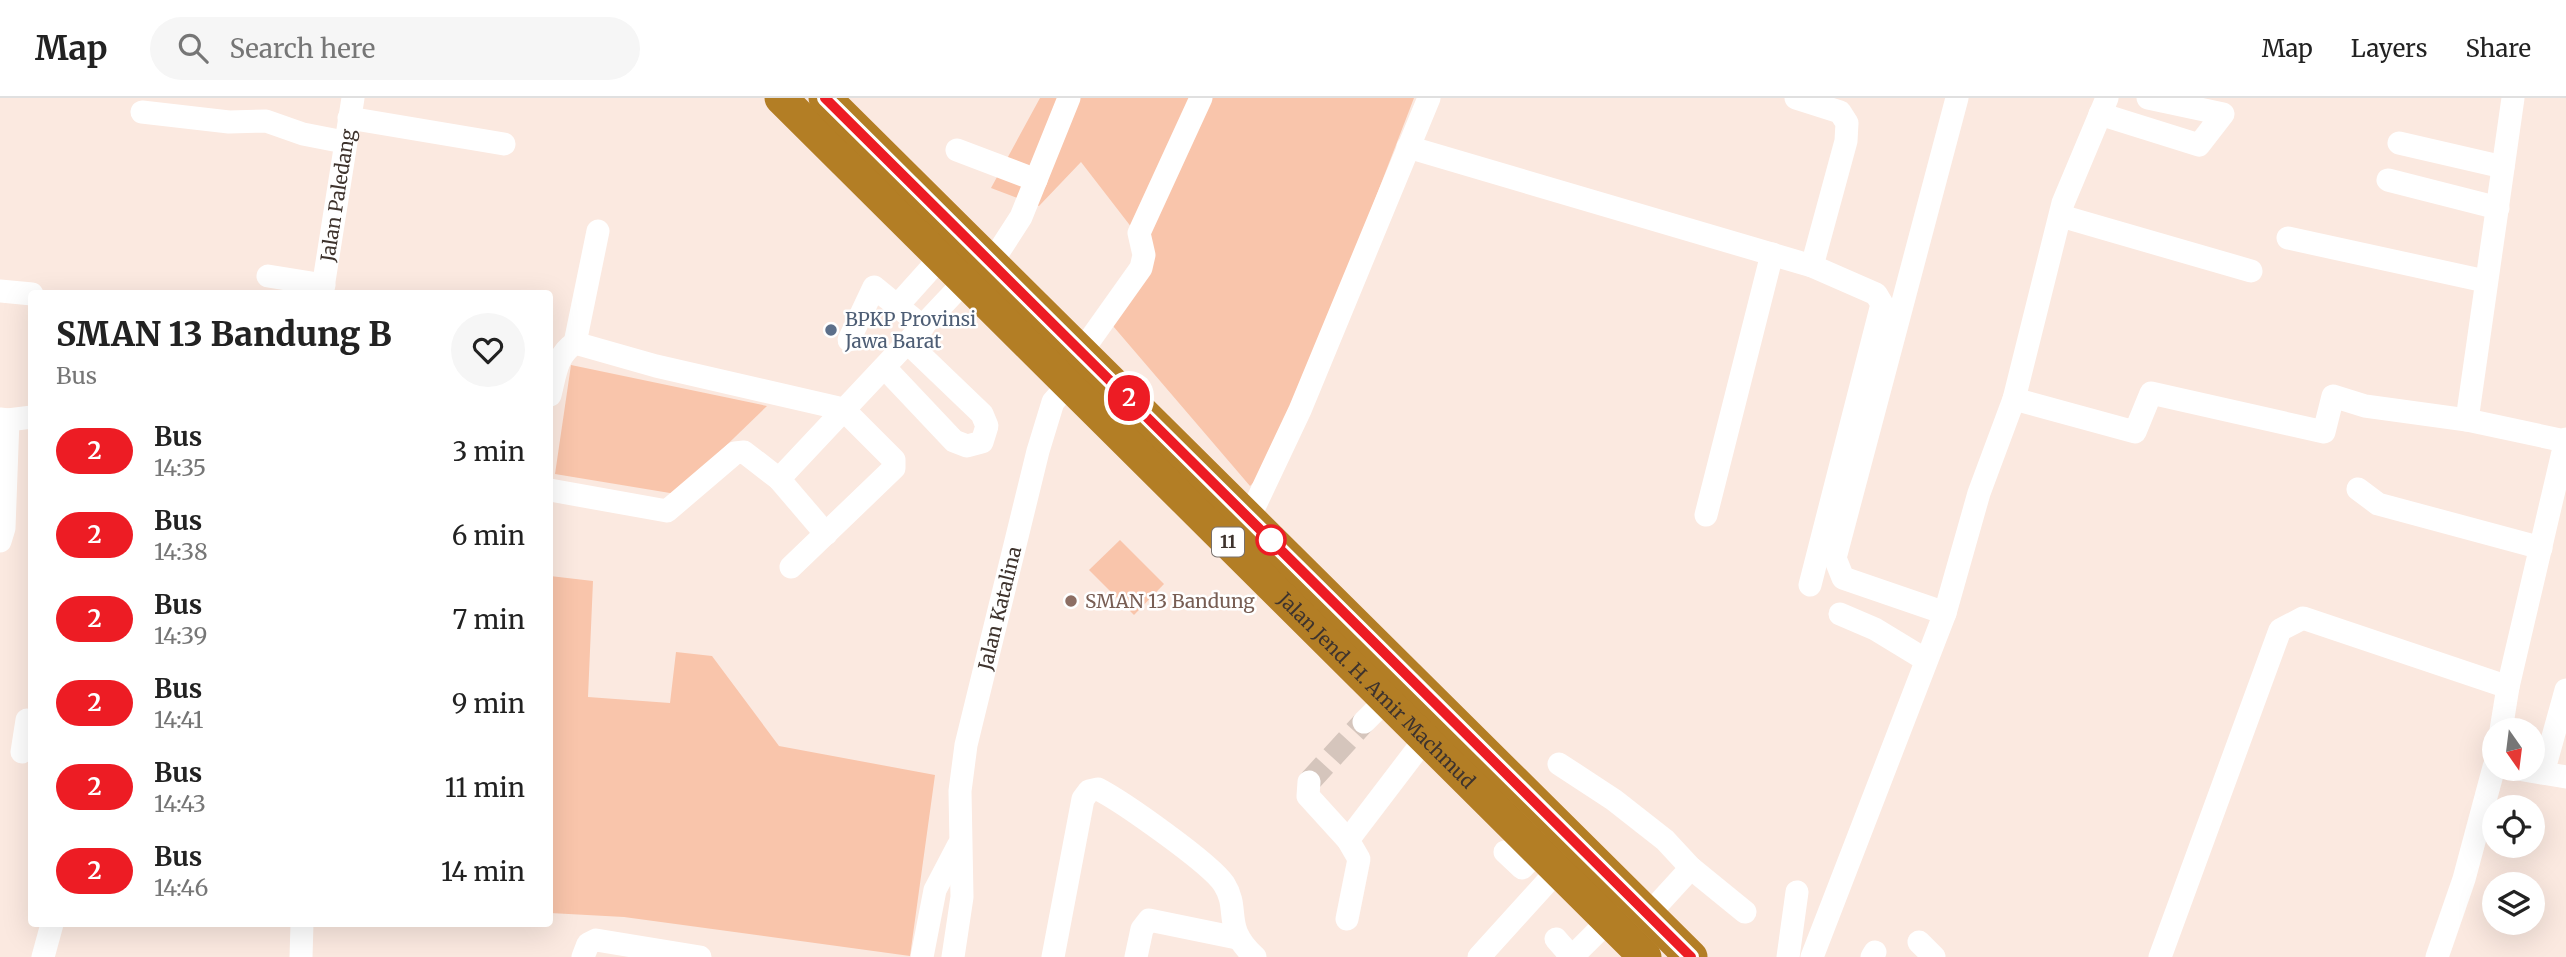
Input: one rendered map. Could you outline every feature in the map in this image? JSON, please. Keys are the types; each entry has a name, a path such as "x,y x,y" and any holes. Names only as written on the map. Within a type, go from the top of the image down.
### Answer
{"highway":[{"name":"Jalan Jend. H. Amir Machmud","path":"782,98 1069,384 1375,711 1425,739 1644,957"},
{"name":"Jalan Jend. H. Amir Machmud","path":"825,98 1691,957"},
{"path":"1375,711 1408,676"},
{"path":"1425,739 1448,716"}],"street":[{"path":"992,262 1021,217 1069,98"},
{"path":"1082,351 1144,262 1139,233 1201,98"},
{"path":"1249,518 1286,443 1429,98"},
{"path":"1796,98 1840,111 1847,123 1846,141 1812,266"},
{"path":"1945,613 1843,578 1835,558 1957,98"},
{"path":"1812,957 1945,613 1979,493 2014,399 2061,216 2103,106 2199,145 2223,114 2148,98"},
{"path":"2467,420 2513,98"},
{"path":"351,108 503,144"},
{"name":"Jalan Paledang","path":"323,290 351,108"},
{"path":"142,112 229,122 266,121 303,134 344,142"},
{"path":"2399,143 2503,167"},
{"path":"1408,147 1812,266 1876,294 1881,304 1810,585"},
{"path":"957,150 1036,180"},
{"path":"2388,180 2498,208"},
{"path":"2061,216 2251,271"},
{"path":"575,343 598,231"},
{"path":"2288,238 2485,281"},
{"path":"1706,515 1772,254"},
{"path":"897,306 941,257"},
{"path":"268,276 323,290"},
{"path":"779,479 965,281"},
{"path":"849,340 874,287 897,306 916,336 982,414 988,426 982,442 967,446 954,441 884,368"},
{"path":"0,291 28,294"},
{"path":"553,384 565,349 575,343 656,366 843,409 894,460 894,468 791,567"},
{"name":"Jalan Katalina","path":"953,957 962,897 960,843 966,745 1038,451 1054,402 1069,384"},
{"path":"2014,399 2135,432 2151,393 2324,432 2333,396 2365,406 2467,420 2566,440 2503,718"},
{"path":"0,541 4,528 4,419 28,418"},
{"path":"553,491 667,511 735,453 744,452 779,479 826,534"},
{"path":"2358,489 2378,504 2542,543"},
{"path":"1840,614 1875,629 1926,660"},
{"path":"2160,957 2280,630 2303,618 2508,687"},
{"path":"2545,766 2566,690"},
{"path":"18,751 27,720"},
{"path":"1348,840 1425,739"},
{"path":"1559,764 1635,816 1665,840 1691,868 1745,912"},
{"path":"2545,773 2566,777"},
{"path":"2437,957 2464,879 2490,781"},
{"path":"1308,782 1308,796 1348,840 1359,859 1347,919"},
{"path":"1053,957 1083,799 1089,790 1098,789 1216,875 1229,896 1237,938 1255,957"},
{"name":"Jalan Katalina","path":"922,957 935,890 960,843"},
{"path":"1505,852 1522,868 1548,861"},
{"path":"1479,957 1548,861"},
{"path":"1648,915 1691,868"},
{"path":"1788,957 1797,892"},
{"path":"1136,957 1142,929 1149,920 1237,938"},
{"path":"1566,951 1608,921"},
{"path":"43,957 51,927"},
{"path":"300,957 302,927"},
{"path":"583,957 587,944 596,940 701,957"}],"shaded area":[{"path":"1040,98 1414,98 1274,462 1250,486 1113,326 1149,250 1081,162 1039,206 991,188"},
{"path":"571,365 767,406 676,494 555,474"},
{"path":"1120,540 1164,584 1134,615 1089,570"},
{"path":"553,576 593,581 588,697 670,703 676,652 712,656 779,746 935,775 910,956 624,917 553,913"}],"tunnel":[{"path":"1309,782 1364,722"}],"bus line":[{"name":"2","path":"825,98 1691,957"}],"place":[{"name":"BPKP Provinsi Jawa Barat","path":"831,330"},
{"name":"SMAN 13 Bandung","path":"1071,601"}]}
